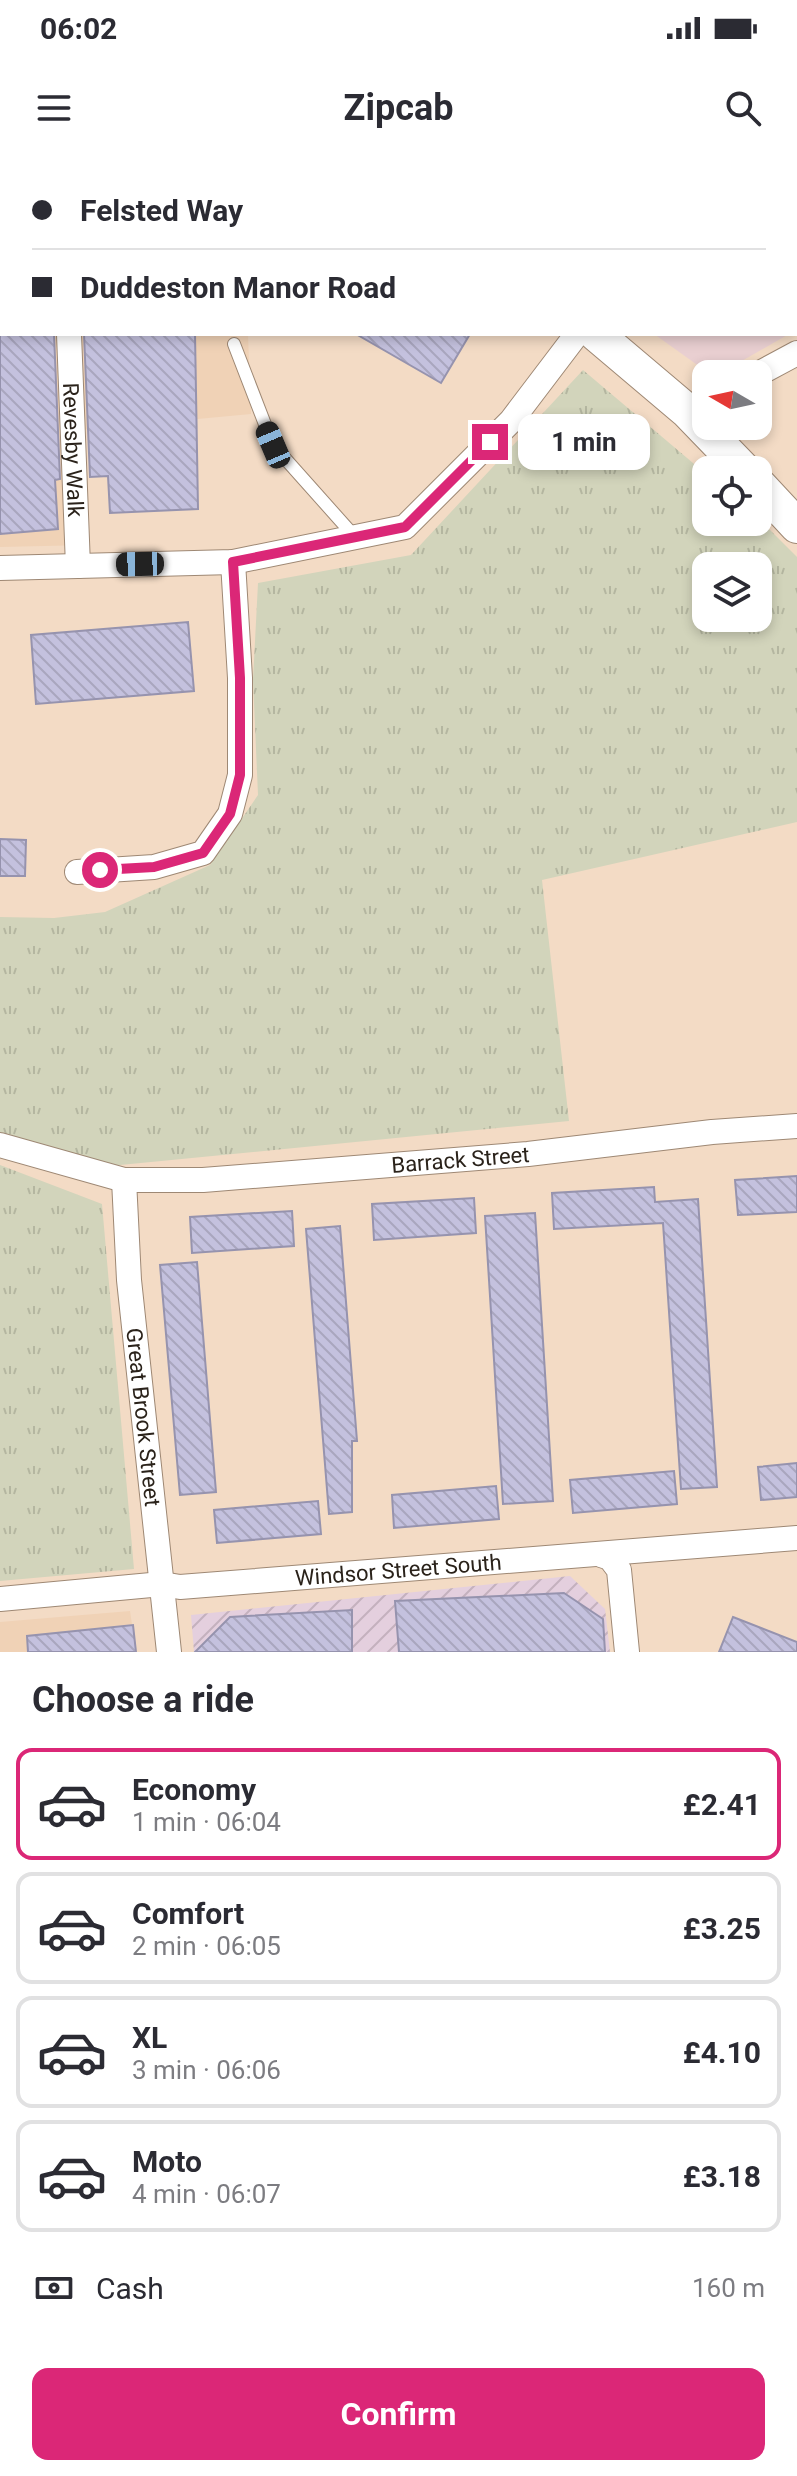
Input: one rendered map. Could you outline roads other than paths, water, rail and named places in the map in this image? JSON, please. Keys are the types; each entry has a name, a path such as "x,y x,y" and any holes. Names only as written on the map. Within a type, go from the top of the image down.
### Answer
{"main road":[{"path":"599,336 692,402"},
{"path":"772,499 797,526"}],"street":[{"name":"Revesby Walk","path":"69,336 78,566"},
{"path":"0,568 233,562 405,527 511,421 575,336"},
{"path":"772,366 797,353"},
{"path":"77,872 154,867 203,853 230,814 240,775 240,678 233,562"},
{"name":"Barrack Street","path":"0,1145 124,1180 203,1180 528,1154 712,1132 797,1126"},
{"name":"Great Brook Street","path":"124,1180 129,1280 169,1652"},
{"name":"Windsor Street South","path":"0,1599 162,1584 180,1587 797,1538"},
{"path":"601,1555 610,1558 619,1570 627,1652"}],"lane":[{"path":"234,344 273,445 355,537"}]}
